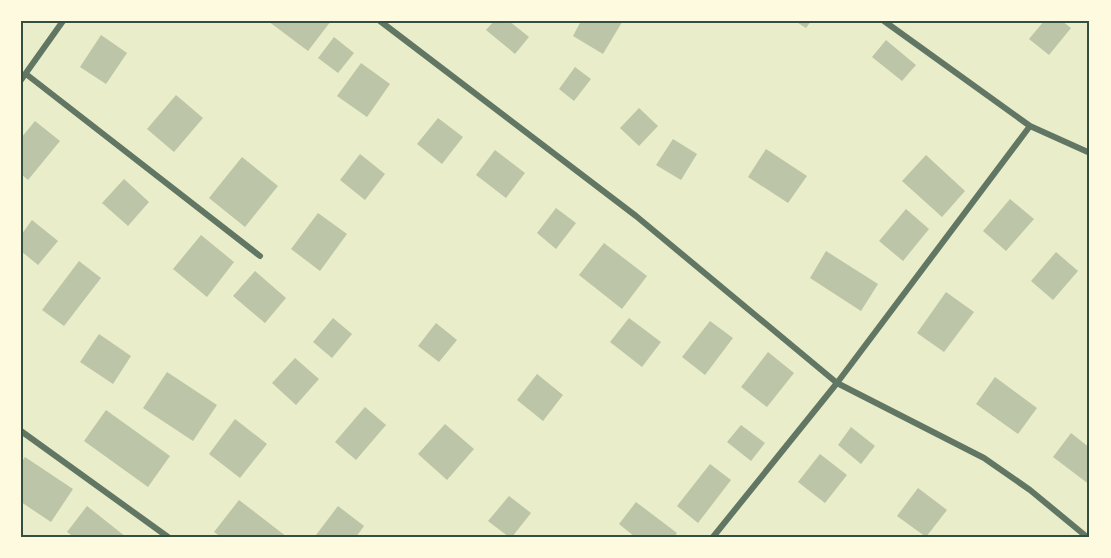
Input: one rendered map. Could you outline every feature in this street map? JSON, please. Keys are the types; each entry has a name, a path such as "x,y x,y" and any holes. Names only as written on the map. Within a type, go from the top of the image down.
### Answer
{"street":[{"path":"21,80 63,21"},
{"path":"380,21 636,216 837,383 984,458 1030,490 1087,537"},
{"path":"884,21 1030,126 1090,153"},
{"path":"26,74 260,256"},
{"path":"713,537 837,383 1030,126"},
{"path":"21,430 168,537"}],"building":[{"path":"268,21 331,21 308,51"},
{"path":"494,21 509,21 529,37 515,54 486,30"},
{"path":"581,21 622,22 603,54 573,36"},
{"path":"795,21 811,21 806,28"},
{"path":"1044,21 1062,21 1071,28 1049,55 1029,39"},
{"path":"101,35 127,53 106,84 80,67"},
{"path":"334,37 354,53 338,73 318,58"},
{"path":"886,40 916,65 902,81 872,57"},
{"path":"361,63 390,84 367,117 337,96"},
{"path":"575,67 591,79 574,101 559,89"},
{"path":"176,95 203,118 174,152 147,129"},
{"path":"639,108 658,126 639,146 620,128"},
{"path":"438,118 463,137 442,164 417,144"},
{"path":"35,121 60,141 28,180 21,174 21,138"},
{"path":"673,139 697,154 681,180 656,165"},
{"path":"766,149 807,176 788,203 748,177"},
{"path":"495,150 525,173 506,198 476,175"},
{"path":"360,154 385,174 365,200 340,180"},
{"path":"926,155 965,191 942,217 902,181"},
{"path":"242,157 278,186 245,227 209,198"},
{"path":"124,179 149,202 128,226 102,203"},
{"path":"1010,199 1034,219 1006,251 983,231"},
{"path":"556,208 576,223 556,249 537,233"},
{"path":"906,209 929,229 903,261 879,241"},
{"path":"318,213 347,234 320,271 291,249"},
{"path":"32,220 58,241 38,265 21,251 21,235"},
{"path":"201,235 234,262 207,297 173,269"},
{"path":"604,243 647,276 622,309 579,275"},
{"path":"826,251 878,284 861,311 810,278"},
{"path":"1056,252 1078,271 1053,300 1031,281"},
{"path":"79,261 101,278 64,326 42,310"},
{"path":"255,271 286,298 265,323 233,296"},
{"path":"946,292 974,312 944,352 917,333"},
{"path":"333,318 352,334 332,358 313,342"},
{"path":"629,318 661,342 642,367 610,342"},
{"path":"710,321 733,338 705,375 682,357"},
{"path":"436,323 457,340 439,362 418,346"},
{"path":"99,334 131,356 113,384 80,362"},
{"path":"768,352 794,373 767,407 741,387"},
{"path":"295,358 319,379 296,405 272,383"},
{"path":"167,372 217,405 193,441 143,408"},
{"path":"537,374 563,395 543,421 517,400"},
{"path":"995,377 1037,408 1018,434 976,404"},
{"path":"365,407 386,425 356,460 335,442"},
{"path":"106,410 170,456 148,487 84,441"},
{"path":"235,419 267,444 240,478 209,454"},
{"path":"445,424 474,449 447,480 418,454"},
{"path":"741,425 765,443 751,461 727,442"},
{"path":"851,427 875,446 861,464 838,445"},
{"path":"1071,433 1090,448 1090,485 1053,457"},
{"path":"820,454 847,475 825,503 798,482"},
{"path":"25,457 73,489 51,522 21,502 21,463"},
{"path":"710,464 731,480 698,523 677,506"},
{"path":"918,488 947,510 926,537 897,516"},
{"path":"509,496 531,513 512,537 488,521"},
{"path":"239,500 287,537 221,537 214,532"},
{"path":"636,502 677,533 674,537 635,537 619,524"},
{"path":"87,506 126,537 74,537 67,532"},
{"path":"338,506 364,526 356,537 319,537 316,535"}]}
